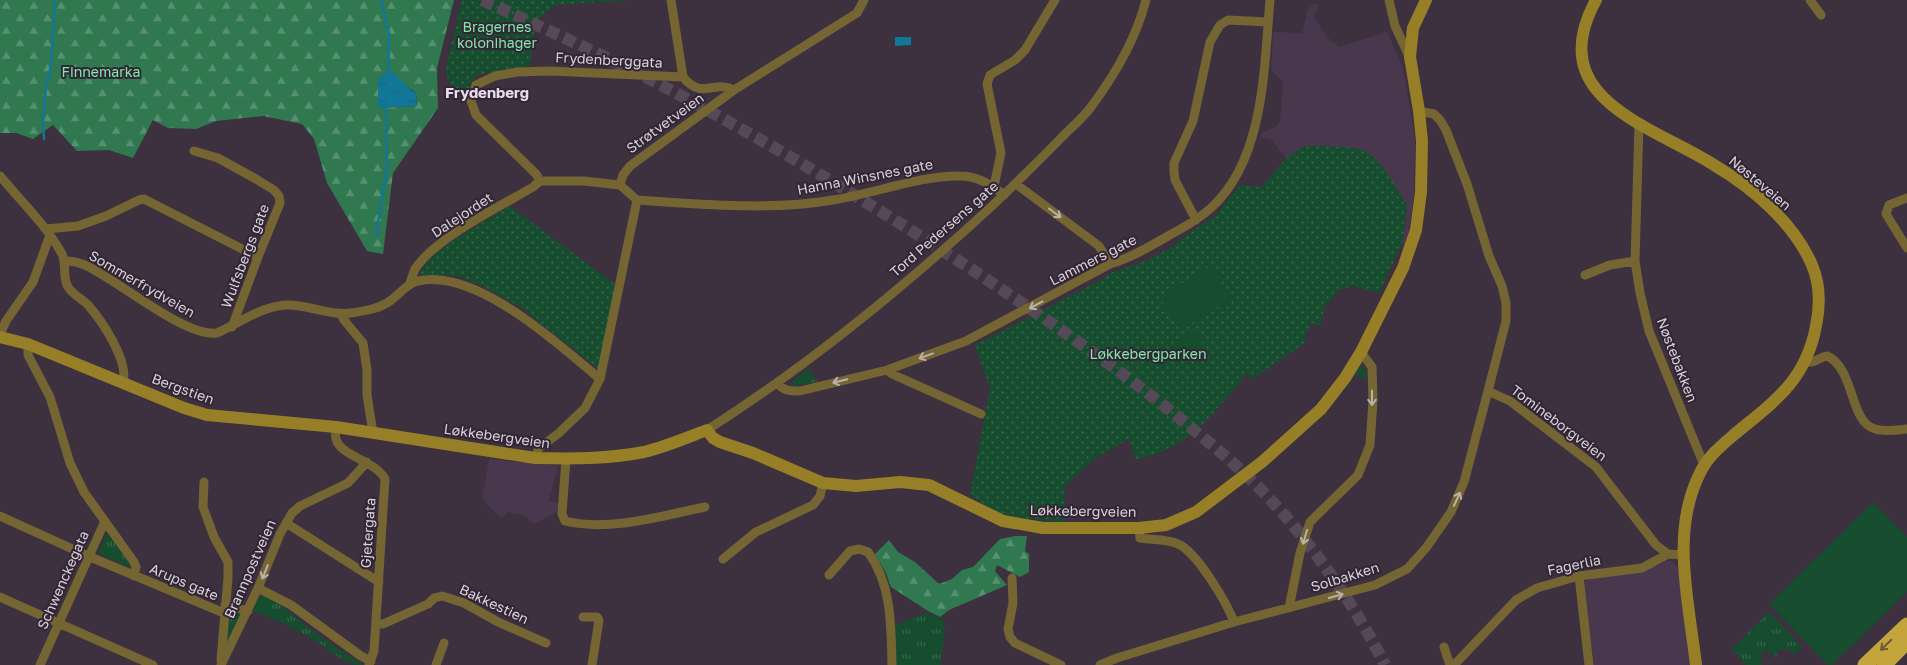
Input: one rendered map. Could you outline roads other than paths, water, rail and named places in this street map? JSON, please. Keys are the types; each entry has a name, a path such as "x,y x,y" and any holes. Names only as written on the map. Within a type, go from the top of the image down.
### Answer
{"highway":[{"path":"1865,665 1907,625"},
{"path":"1884,665 1907,642"}],"main road":[{"name":"Løkkebergveien","path":"394,436 535,458 566,459 608,457 645,451 707,430 713,438 720,442 753,453 823,483 856,486 900,482 929,485 1003,522 1043,528 1139,528 1178,521 1196,512 1222,494 1282,445 1321,409 1345,378 1361,352 1403,268 1416,230 1420,208 1422,141 1410,57 1413,28 1426,0"},
{"name":"Nøsteveien","path":"1596,0 1589,12 1582,33 1581,51 1584,66 1591,83 1607,102 1620,113 1714,165 1760,199 1798,239 1812,266 1818,294 1814,335 1805,361 1795,379 1786,391 1720,446 1704,465 1694,486 1686,516 1683,555"},
{"name":"Bergstien","path":"0,336 28,344 184,408 207,415 336,427 394,436"},
{"path":"1683,555 1696,665"}],"street":[{"path":"672,0 683,77 690,85 697,89 728,87 734,90"},
{"name":"Strøtvetveien","path":"620,185 623,175 630,166 734,90 857,13 864,0"},
{"path":"994,186 1001,153 987,84 990,75 1015,60 1025,50 1054,0"},
{"name":"Tord Pedersens gate","path":"707,430 777,382 931,262 1016,184 1090,109 1110,81 1143,14 1146,0"},
{"name":"Lammers gate","path":"777,382 782,388 789,391 800,391 888,370 966,341 1110,264 1129,257 1196,220 1220,198 1229,186 1248,151 1262,94 1270,0"},
{"path":"1390,0 1395,26 1410,57"},
{"path":"1810,0 1821,15"},
{"path":"1196,220 1175,180 1174,163 1193,121 1210,42 1220,25 1228,20 1268,22"},
{"name":"Frydenberggata","path":"540,181 530,168 476,115 471,101 476,85 495,76 517,72 550,71 683,77"},
{"name":"Tomineborgveien","path":"1419,111 1434,114 1446,130 1467,184 1489,256 1502,286 1506,303 1506,321 1488,391 1510,401 1596,467 1656,545 1668,554"},
{"name":"Nøstebakken","path":"1638,124 1636,261 1640,293 1649,331 1704,465"},
{"name":"Wulfsbergs gate","path":"194,151 218,158 274,190 279,196 280,203 232,326"},
{"path":"0,176 48,232 63,255 68,287 88,305 110,337 124,367 125,375 123,382"},
{"name":"Hanna Winsnes gate","path":"636,200 700,204 795,205 833,200 941,177 961,176 984,180 1004,195"},
{"path":"535,458 539,448 559,434 585,408 600,379 636,200 620,185 584,181 540,181"},
{"name":"Dalejordet","path":"410,283 414,270 438,246 461,229 540,181"},
{"path":"1016,184 1099,246 1110,264"},
{"path":"1907,198 1889,205 1886,214 1907,248"},
{"path":"48,232 78,226 144,199 258,257"},
{"path":"0,336 6,321 32,282 48,232"},
{"path":"1584,275 1610,265 1636,261"},
{"name":"Sommerfrydveien","path":"64,262 76,262 90,268 124,287 183,326 210,334 217,333 260,312 278,306 305,307 341,314 381,306 390,301 410,283"},
{"path":"410,283 430,280 450,282 502,304 555,341 600,379"},
{"path":"341,314 363,343 368,370 368,395 373,433"},
{"name":"Schwenckegata","path":"28,344 28,355 50,397 70,463 84,492 105,521 40,665"},
{"path":"1288,608 1300,553 1310,522 1358,475 1370,445 1373,401 1372,367 1361,352"},
{"path":"1805,361 1813,362 1827,356 1834,360 1851,388 1861,417 1867,425 1876,430 1907,429"},
{"path":"888,370 892,374 980,414"},
{"name":"Solbakken","path":"1100,665 1234,622 1375,585 1407,569 1426,548 1451,512 1459,495 1488,391"},
{"name":"Gjetergata","path":"336,427 336,438 341,448 382,472 385,479 376,624 370,663"},
{"path":"566,459 562,514 565,521 573,523 617,524 704,507"},
{"name":"Brannpostveien","path":"220,665 248,611 292,513 300,506 348,483 367,462"},
{"path":"204,482 202,507 214,537 228,562 220,665"},
{"path":"723,559 756,532 814,505 820,496 823,483"},
{"name":"Arups gate","path":"0,516 134,576 225,609 248,611"},
{"name":"Arups gate","path":"105,521 134,562 136,567 134,576"},
{"path":"286,523 379,582"},
{"path":"1139,528 1140,538 1178,544 1189,550 1228,608 1234,622"},
{"path":"829,575 850,551 868,552 874,559 886,591 890,619 892,665"},
{"path":"1668,554 1683,555"},
{"name":"Fagerlia","path":"1454,665 1516,600 1537,588 1579,576 1642,568 1668,554"},
{"path":"1579,576 1589,665"},
{"path":"1012,578 1012,603 1008,629 1010,637 1015,643 1061,665"},
{"path":"258,588 291,605 370,663"},
{"name":"Bakkestien","path":"376,624 383,624 428,604 434,598 442,596 464,604 498,622 546,643"},
{"path":"0,597 153,665"},
{"path":"583,617 596,617 598,620 592,665"},
{"path":"436,665 444,643"},
{"path":"1444,647 1450,665"}],"water":[{"path":"895,37 911,37 911,45 895,46"},
{"path":"390,70 412,91 416,92 417,106 378,108 378,79"}],"waterway":[{"path":"44,139 43,122 46,87 51,66 55,0"},
{"path":"381,0 389,34 388,73"},
{"path":"376,236 387,167 386,105"}],"tunnel":[{"path":"482,0 654,81 802,164 962,263 1051,323 1124,376 1217,449 1279,509 1309,545 1337,584 1363,624 1385,665"}],"district":[{"name":"Frydenberg","path":"487,93"}],"park label":[{"name":"Bragernes kolonihager","path":"497,36"},
{"name":"Finnemarka","path":"101,72"},
{"name":"Løkkebergparken","path":"1148,354"}]}
